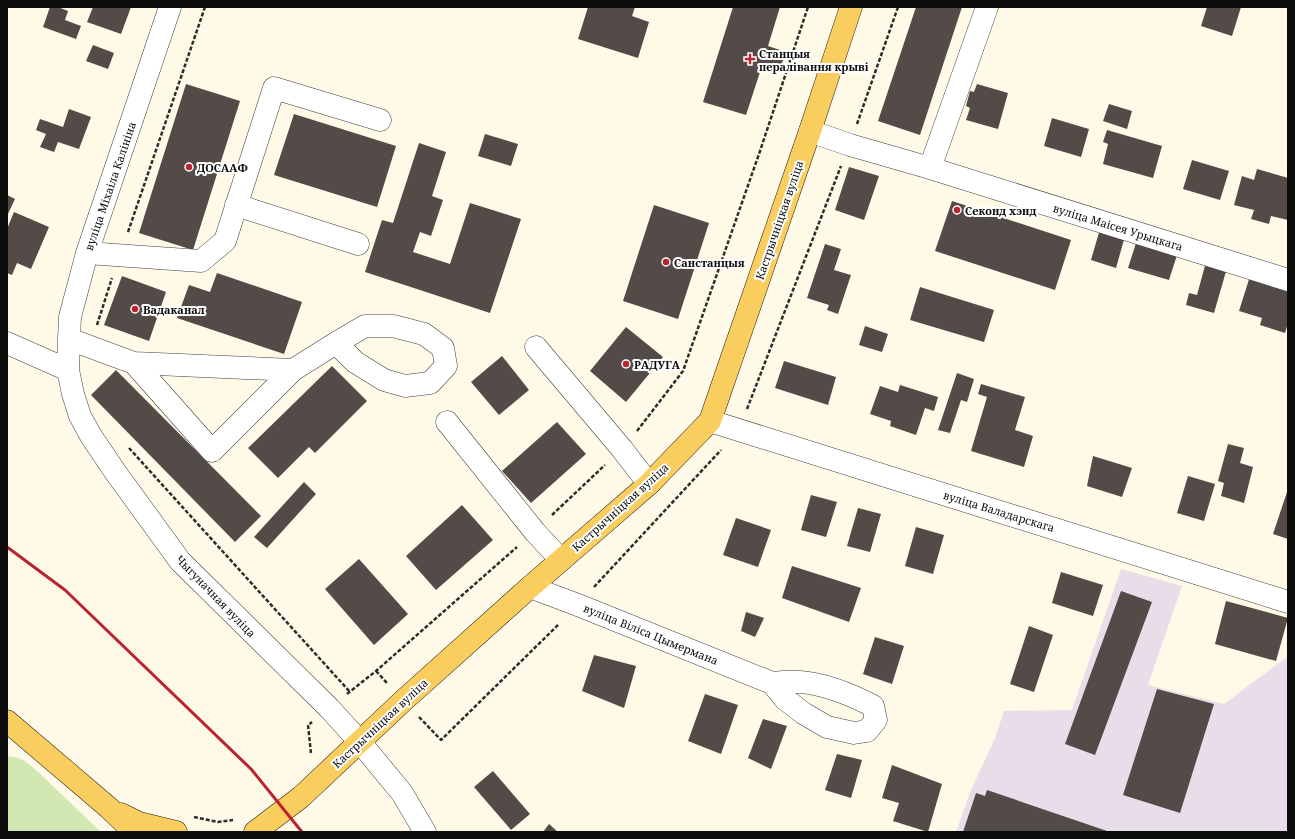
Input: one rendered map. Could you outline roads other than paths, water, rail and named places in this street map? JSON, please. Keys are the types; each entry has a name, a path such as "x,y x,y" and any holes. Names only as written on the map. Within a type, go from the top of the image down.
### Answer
{"main road":[{"name":"Кастрычніцкая вуліца","path":"255,832 301,797 530,586 649,484 710,421 851,7"},
{"path":"7,721 109,808 134,832"},
{"path":"109,808 140,823 176,832"}],"street":[{"name":"вуліца Міхаіла Калініна","path":"68,370 70,317 87,253 170,7"},
{"path":"930,168 986,7"},
{"path":"87,253 201,262 224,241 274,88 380,120"},
{"name":"вуліца Маісея Урыцкага","path":"810,131 850,145 930,168 1288,280"},
{"path":"236,205 358,244"},
{"path":"69,339 134,363 293,370"},
{"path":"7,343 68,370"},
{"path":"134,363 212,451 293,370 336,343"},
{"path":"536,347 649,484"},
{"name":"Чыгуначная вуліца","path":"68,370 72,394 80,416 91,436 180,561 329,708 360,742 402,792 425,832"},
{"name":"вуліца Валадарскага","path":"710,421 1288,602"},
{"path":"447,422 535,532 561,560"},
{"name":"вуліца Віліса Цымермана","path":"530,586 772,683"}],"railway":[{"path":"7,547 65,590 251,769 302,832"}],"place":[{"name":"Станцыя пералівання крыві","path":"750,59"},
{"name":"ДОСААФ","path":"189,167"},
{"name":"Секонд хэнд","path":"957,210"},
{"name":"Санстанцыя","path":"666,262"},
{"name":"Вадаканал","path":"135,309"},
{"name":"РАДУГА","path":"626,364"}]}
